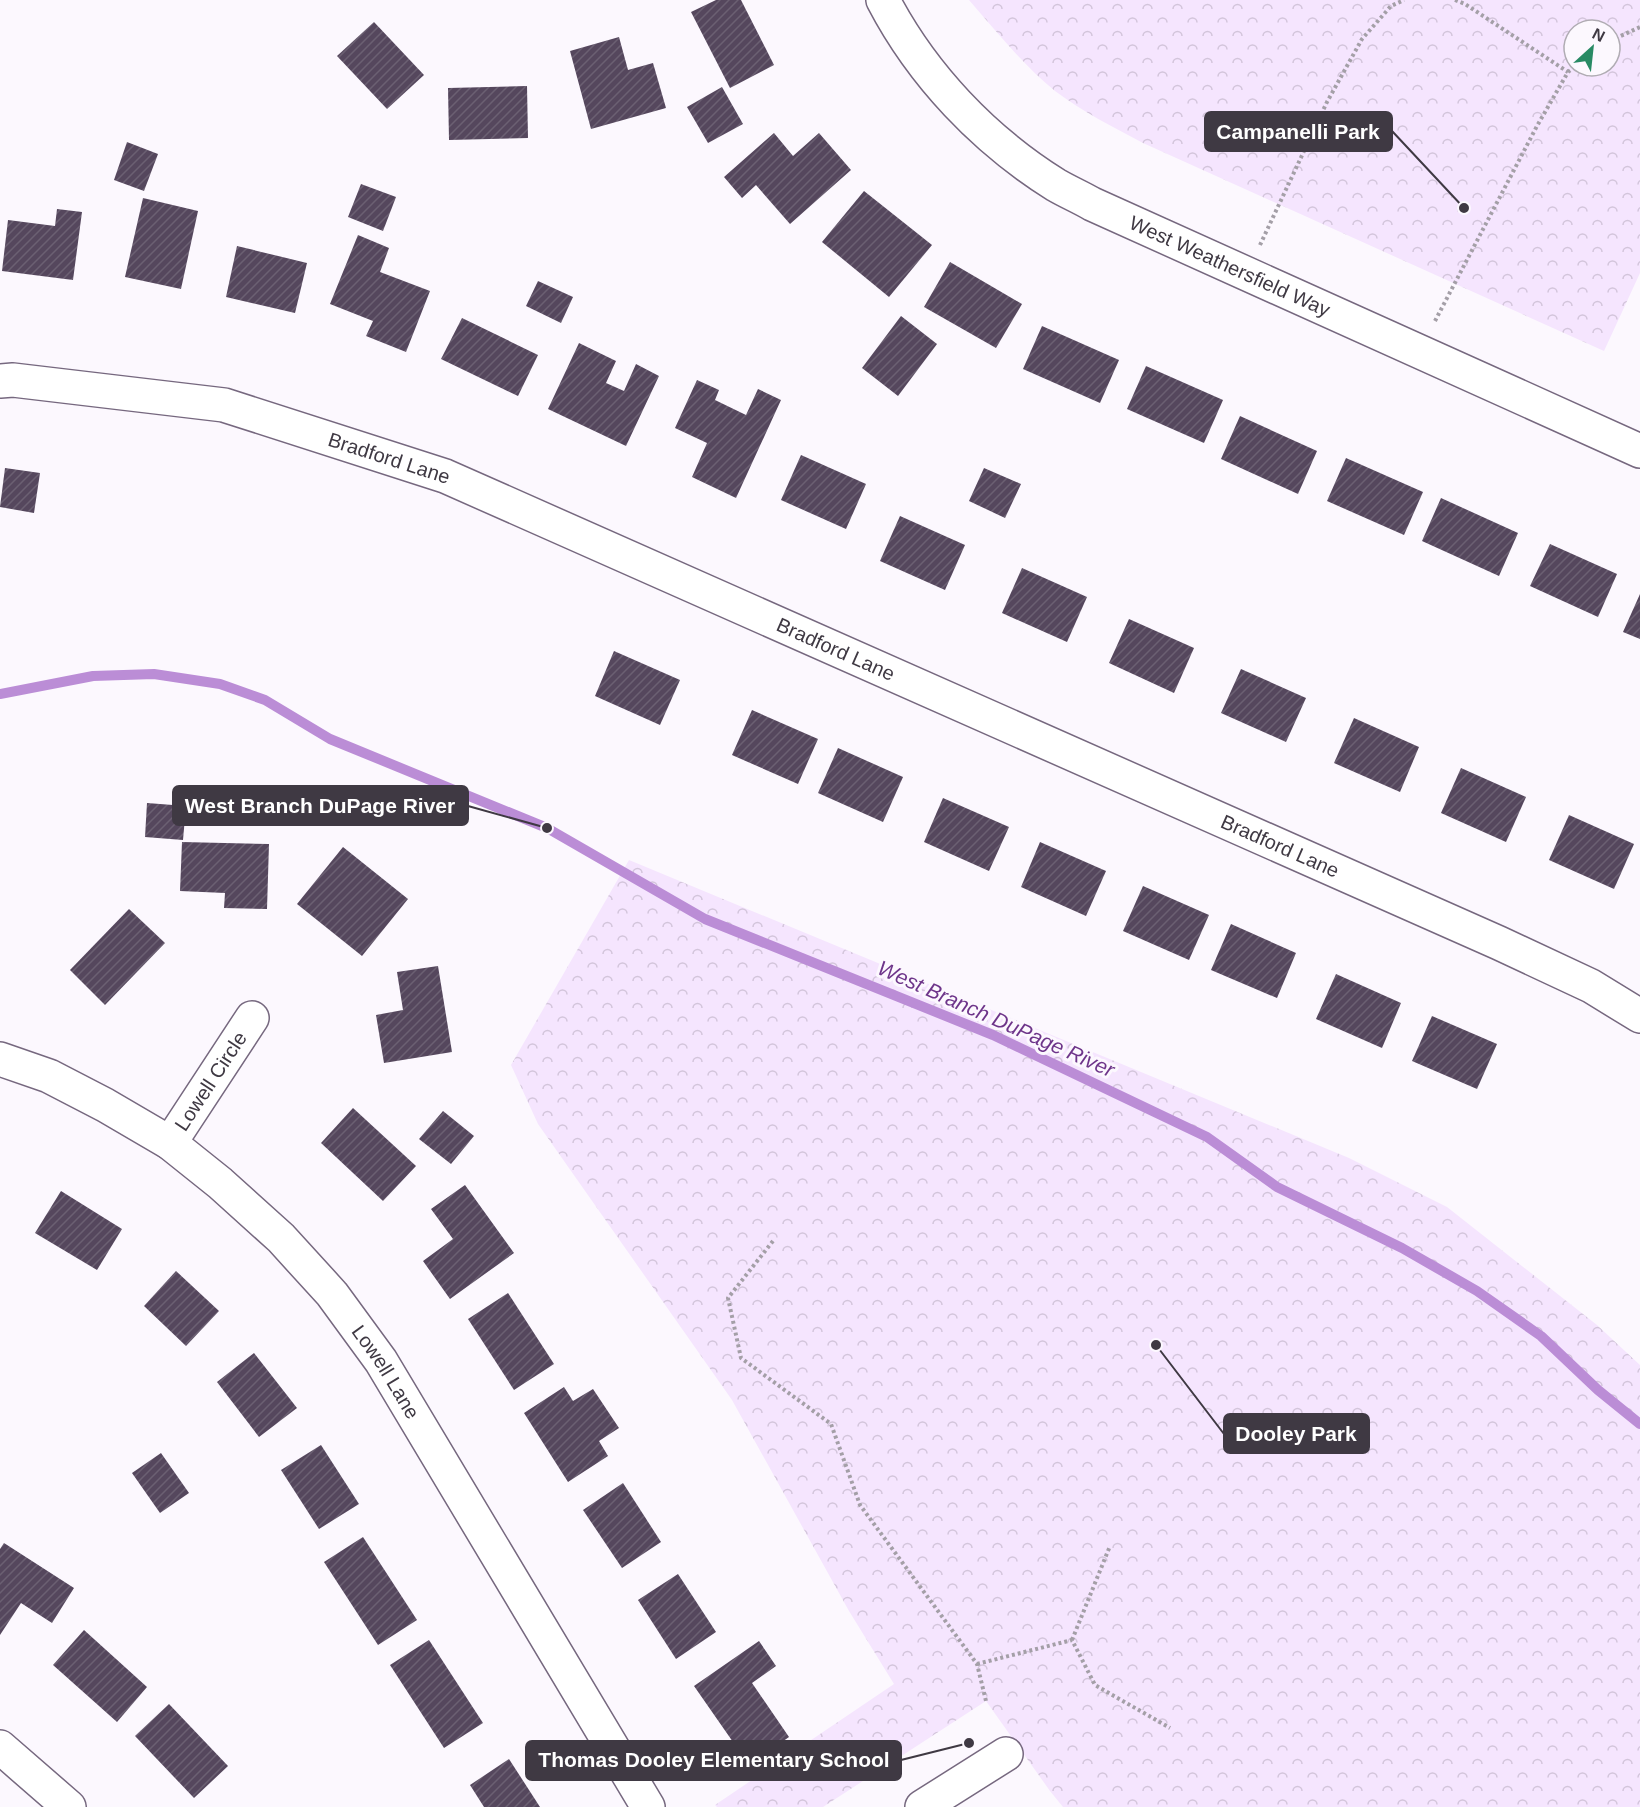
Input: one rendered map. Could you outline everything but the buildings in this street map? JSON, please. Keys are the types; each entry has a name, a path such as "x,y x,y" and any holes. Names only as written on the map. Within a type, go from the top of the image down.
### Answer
{"street":[{"name":"West Weathersfield Way","path":"883,0 897,27 940,86 983,129 1017,158 1057,185 1092,204 1640,451"},
{"name":"Bradford Lane","path":"0,381 13,380 224,405 445,476 1499,943 1590,986 1640,1016"},
{"name":"Lowell Circle","path":"170,1143 252,1018"},
{"name":"Lowell Lane","path":"0,1059 49,1076 170,1143 281,1238 339,1303 381,1361 648,1807"},
{"path":"0,1747 69,1807"},
{"path":"922,1807 1006,1754"}],"path":[{"path":"1258,249 1327,102 1362,39 1391,6 1404,0"},
{"path":"1455,0 1465,4 1562,68"},
{"path":"1622,35 1640,27"},
{"path":"1432,327 1565,78"},
{"path":"773,1241 728,1298 741,1358 831,1424 860,1505 977,1664 986,1701"},
{"path":"1110,1546 1072,1640 1095,1685 1170,1728"},
{"path":"977,1664 1072,1640"}],"green space":[{"path":"969,0 1640,0 1640,273 1604,351 1143,143 1066,99 1043,81"},
{"path":"629,860 1349,1158 1447,1207 1597,1325 1640,1365 1640,1807 1063,1807 986,1701 823,1807 717,1807 715,1805 894,1684 849,1611 732,1400 538,1124 511,1065"}],"waterway":[{"name":"West Branch DuPage River","path":"0,694 93,676 154,674 220,684 265,700 330,739 547,828 705,919 993,1035 1207,1137 1277,1187 1402,1248 1477,1291 1541,1336 1598,1390 1640,1424"}],"place":[{"name":"Campanelli Park","path":"1464,208"},
{"name":"West Branch DuPage River","path":"547,828"},
{"name":"Dooley Park","path":"1156,1345"},
{"name":"Thomas Dooley Elementary School","path":"969,1743"}]}
